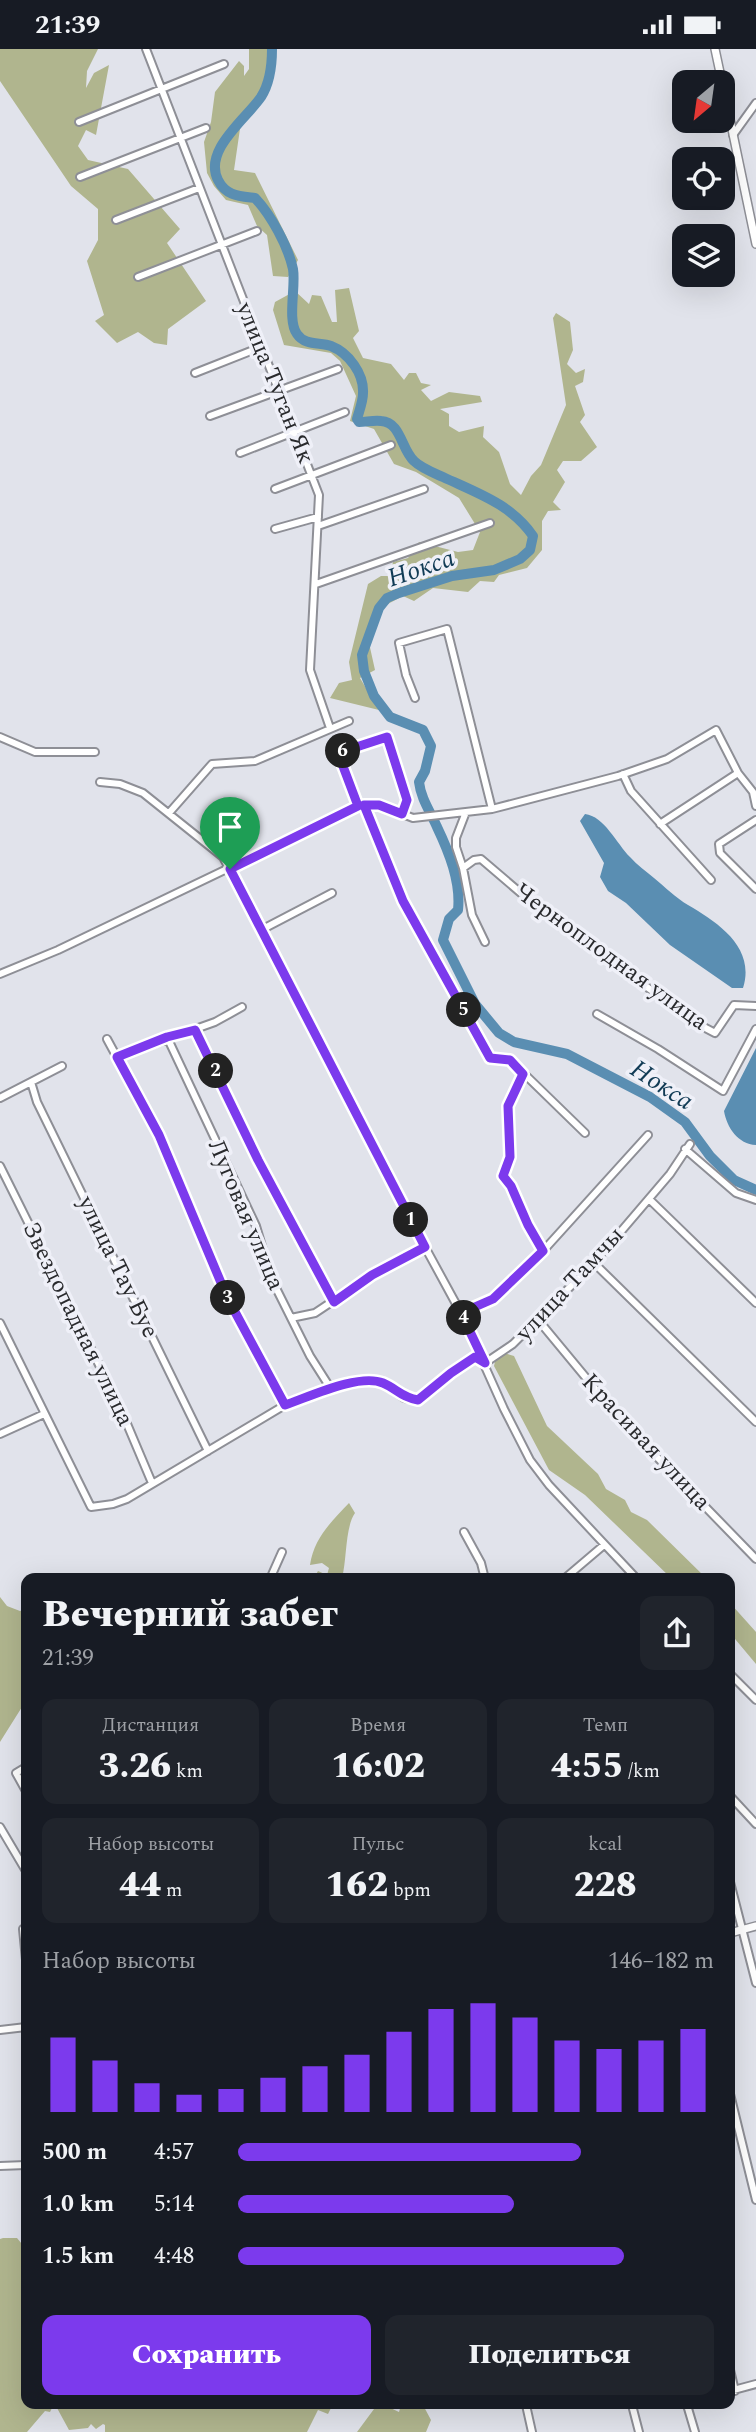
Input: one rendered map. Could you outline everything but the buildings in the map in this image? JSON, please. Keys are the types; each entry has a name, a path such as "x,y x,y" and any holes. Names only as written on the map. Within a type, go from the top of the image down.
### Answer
{"street":[{"name":"улица Туган Як","path":"146,49 319,495 310,670 330,728"},
{"path":"715,49 719,70"},
{"path":"79,122 224,64"},
{"path":"756,103 733,135 756,241"},
{"path":"80,177 206,128"},
{"path":"116,220 199,188"},
{"path":"138,277 257,231"},
{"path":"195,373 261,347"},
{"path":"210,417 338,369"},
{"path":"240,453 345,412"},
{"path":"275,489 391,445"},
{"path":"318,526 424,489"},
{"path":"275,529 318,517"},
{"path":"316,584 490,523"},
{"path":"415,698 406,675 399,643 447,629 492,810"},
{"path":"169,813 212,764 256,761 349,721"},
{"path":"0,974 58,950 361,805 379,805 413,818 492,810 667,759 716,730 738,773 752,793 756,806"},
{"path":"0,737 35,752 95,753"},
{"path":"402,814 407,800 387,737 338,753 403,901 490,1058 510,1060 585,1133"},
{"path":"660,824 738,773"},
{"path":"623,774 631,791 711,880"},
{"path":"100,782 120,783 143,793 223,857 461,1313 504,1409 538,1472 631,1573"},
{"path":"462,813 456,846 472,915 485,942"},
{"path":"756,820 719,844 720,853 756,890"},
{"name":"Черноплодная улица","path":"463,868 474,860 481,859 536,906 561,920 576,935 696,1023 715,1033 734,1005 756,1006"},
{"path":"261,930 332,894"},
{"path":"117,1057 215,1022 242,1007"},
{"path":"597,1014 723,1091 756,1029"},
{"name":"Луговая улица","path":"195,1030 258,1160 334,1302"},
{"name":"Луговая улица","path":"167,1037 256,1226 272,1280 331,1389"},
{"path":"107,1039 159,1135 227,1297 285,1405"},
{"path":"0,1098 62,1066"},
{"path":"523,1074 508,1106 510,1157 503,1176 511,1186 543,1251"},
{"name":"улица Тау Буе","path":"31,1082 37,1102 208,1451"},
{"path":"461,1313 493,1299 543,1251 648,1135"},
{"name":"улица Тамчы","path":"44,1413 91,1507 113,1504 127,1499 285,1405 331,1389 371,1381 383,1383 404,1398 418,1400 475,1357 485,1363 513,1345 594,1263 670,1174 688,1147 736,1193 756,1200"},
{"name":"Звездопадная улица","path":"0,1166 119,1405 152,1483"},
{"path":"649,1199 756,1303"},
{"path":"291,1318 315,1313 372,1275 425,1247"},
{"path":"594,1263 756,1422"},
{"name":"Красивая улица","path":"538,1321 621,1420 756,1559"},
{"path":"0,1323 44,1413 0,1434"},
{"path":"464,1532 484,1573"},
{"path":"571,1573 604,1545"},
{"path":"273,1573 282,1552"},
{"path":"735,1679 756,1700"},
{"path":"735,1801 756,1824"},
{"path":"0,1827 21,1863"},
{"path":"735,1900 756,1983"},
{"path":"735,1932 756,1926"},
{"path":"0,2030 21,2028"},
{"path":"735,2124 756,2200"},
{"path":"0,2166 21,2165"},
{"path":"735,2390 756,2384"},
{"path":"527,2409 533,2432"},
{"path":"633,2409 639,2432"},
{"path":"688,2409 695,2432"}],"green space":[{"path":"0,49 98,49 87,71 86,88 94,73 109,65 96,135 86,130 78,146 88,160 128,169 180,229 167,243 206,301 168,329 167,345 154,343 138,332 117,343 95,321 104,315 87,261 98,240 98,209 71,186 0,81"},
{"path":"249,49 272,49 272,65 263,94 241,122 234,170 255,173 298,260 288,277 273,276 267,235 257,226 248,205 226,200 207,173 204,142 211,122 215,92 239,61 244,66 244,76 249,69"},
{"path":"349,288 359,331 353,338 363,358 391,364 404,380 409,373 416,373 421,383 431,385 421,390 431,401 449,392 480,396 482,402 440,409 449,414 449,426 459,432 484,426 483,437 499,452 510,484 521,495 531,476 541,465 566,405 553,318 556,313 570,322 573,350 567,364 576,373 585,369 583,382 575,386 585,415 580,422 597,447 581,461 563,461 557,470 565,482 553,502 561,510 548,511 542,521 542,550 527,568 499,575 494,582 480,581 468,592 433,588 414,601 403,596 384,606 369,643 375,670 360,678 379,710 330,698 339,683 352,680 349,662 368,584 381,576 390,576 393,562 408,558 419,542 458,552 473,550 480,532 459,498 416,472 394,464 374,429 350,421 356,396 340,361 331,353 284,345 273,310 275,302 295,291 309,304 312,295 321,296 332,322 337,322 335,290"},
{"path":"504,1353 514,1356 547,1426 598,1474 606,1489 625,1500 631,1512 647,1520 701,1573 666,1573 585,1495 549,1470 494,1366 496,1357"},
{"path":"349,1503 355,1513 349,1527 343,1573 328,1573 329,1568 322,1563 310,1565 315,1547"},
{"path":"0,1597 7,1606 21,1611 21,1709 0,1742"},
{"path":"735,1609 756,1632 756,1664 735,1639"},
{"path":"17,2238 21,2243 21,2409 52,2409 50,2412 45,2411 27,2432 0,2432 0,2239"},
{"path":"58,2409 330,2409 328,2414 318,2410 307,2432 105,2432 103,2424 96,2429 91,2424 88,2428 69,2430"},
{"path":"374,2409 393,2409 399,2412 400,2409 425,2409 431,2420 426,2432 357,2432"}],"water":[{"path":"585,814 604,825 625,852 675,896 711,919 731,937 744,960 746,973 743,988 732,988 670,945 626,903 608,891 600,877 604,863 580,821"},
{"path":"756,1048 756,1145 744,1142 734,1134 724,1111"}],"waterway":[{"name":"Нокса","path":"272,49 267,86 221,146 215,169 218,180 225,189 234,194 255,198 283,241 293,269 292,312 297,334 308,342 338,349 354,365 363,386 357,419 359,422 378,421 393,426 417,464 504,507 533,536 530,550 520,559 494,570 452,576 387,598 379,608 362,655 364,671 374,696 390,717 423,730 431,746 425,771 419,782 420,788 450,857 458,899 458,910 449,919 443,940 475,1004 499,1033 514,1042 567,1054 650,1097 685,1122 710,1156 734,1180 756,1190"}],"route":[{"path":"387,737 407,800 402,814 379,805 364,805 403,901 490,1058 510,1060 523,1074 508,1106 510,1157 503,1176 511,1186 543,1251 501,1293 461,1313 485,1363 475,1357 418,1400 404,1398 383,1383 371,1381 331,1389 285,1405 227,1297 159,1135 117,1057 167,1037 195,1030 258,1160 334,1302 372,1275 425,1247 230,869 358,806 338,753 387,737"}]}
